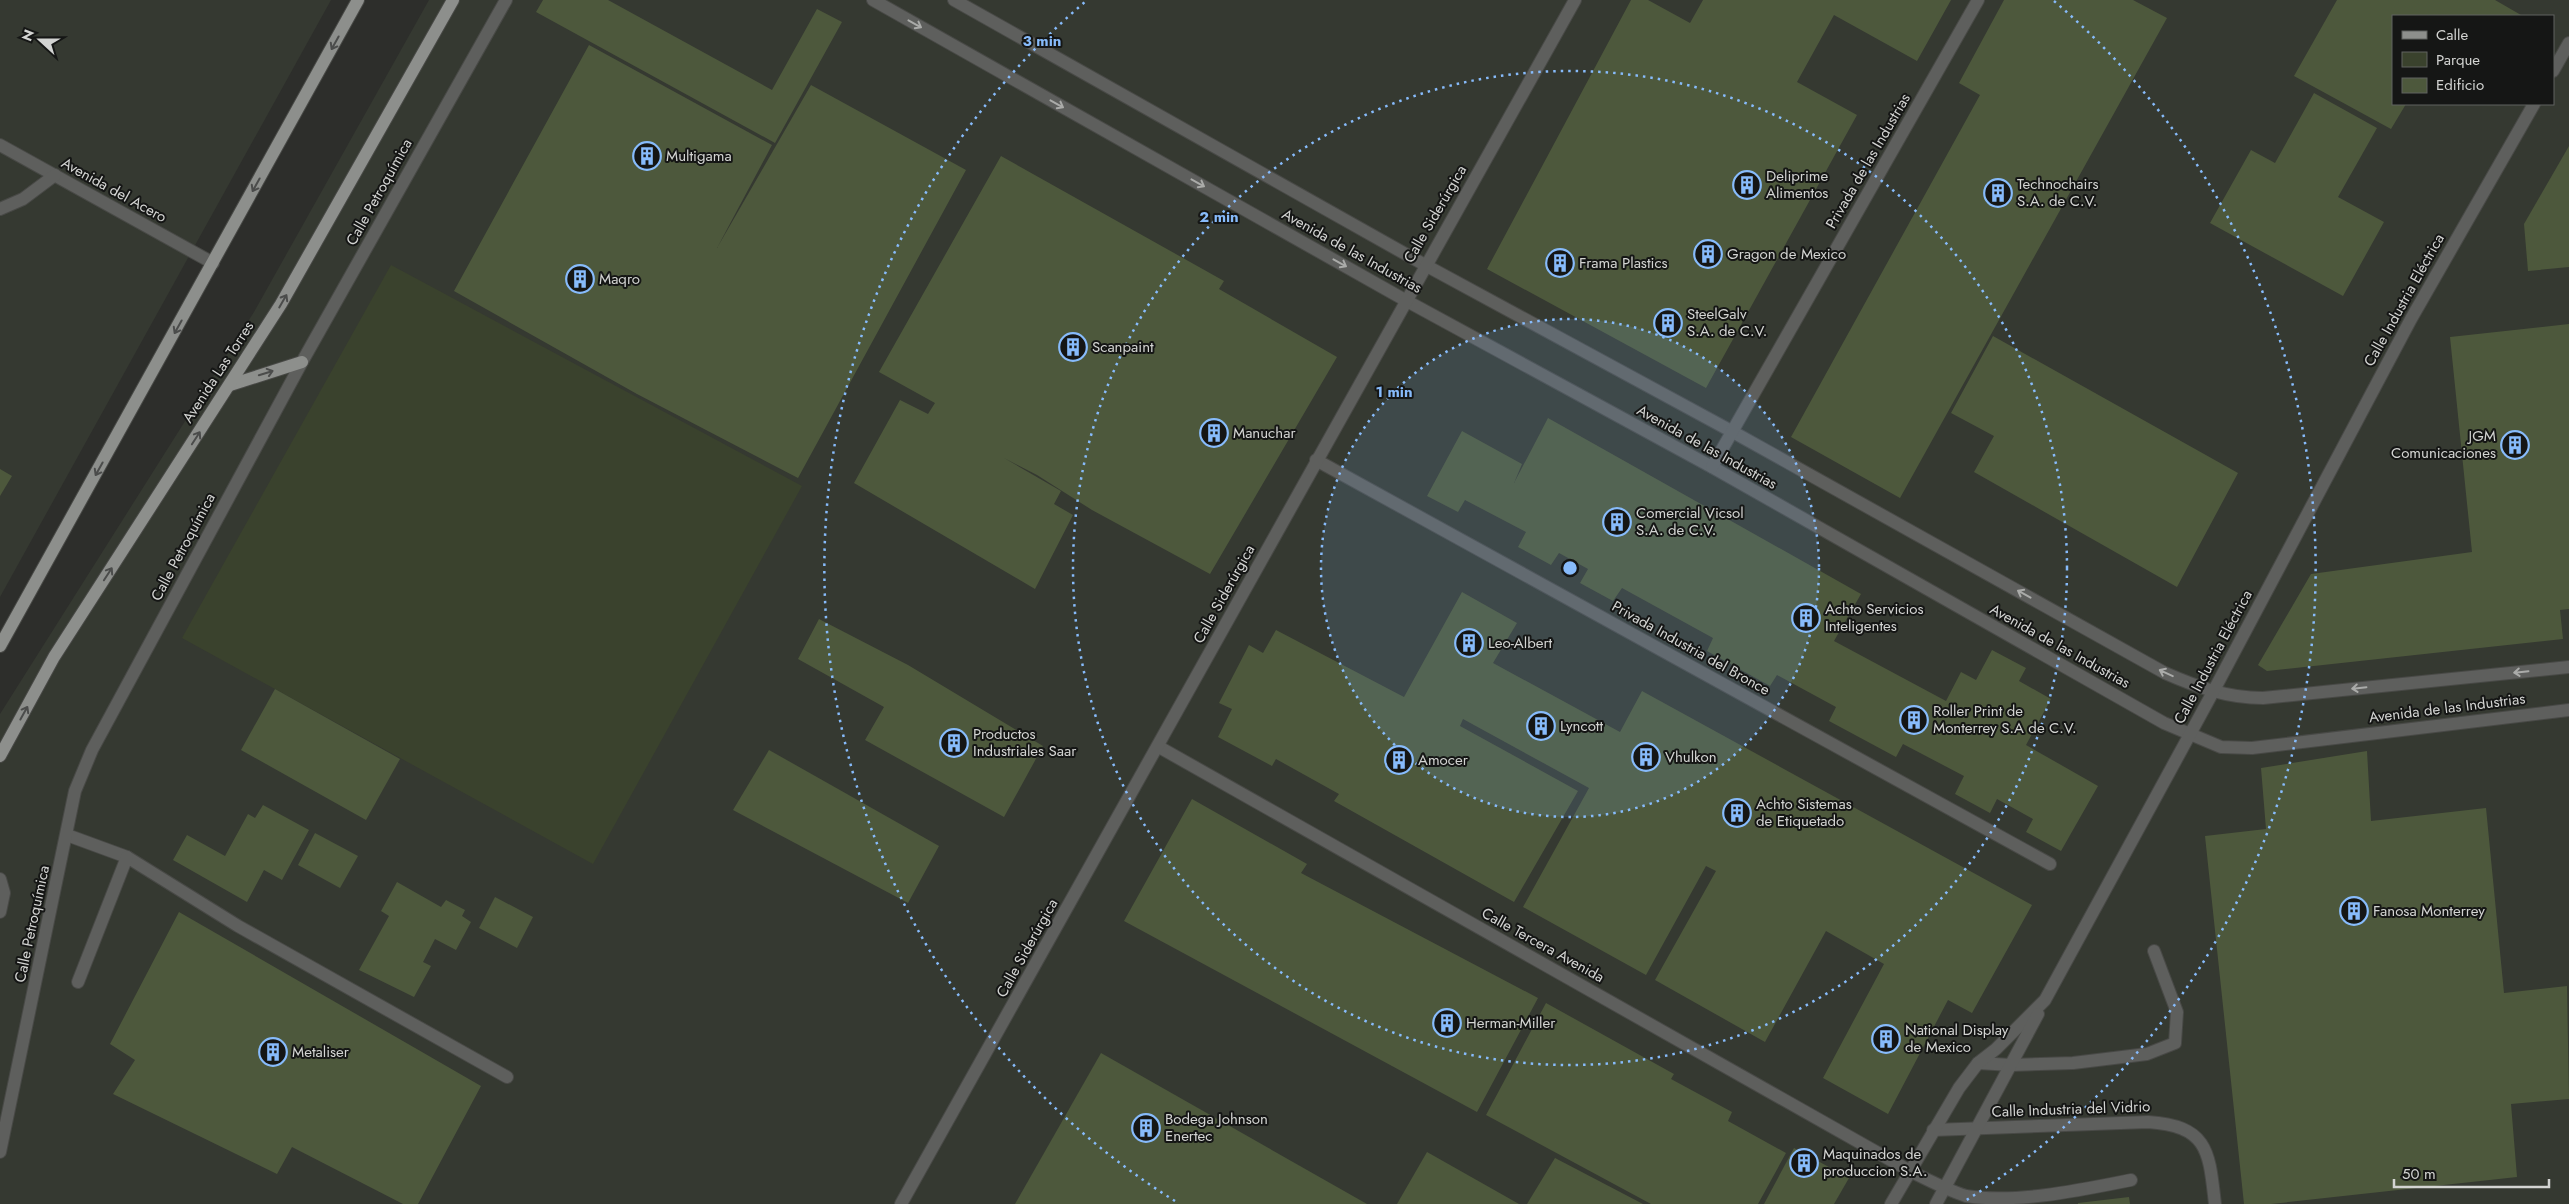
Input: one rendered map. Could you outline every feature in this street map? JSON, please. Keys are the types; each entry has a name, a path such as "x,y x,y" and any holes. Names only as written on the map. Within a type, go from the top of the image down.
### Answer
{"main road":[{"path":"0,646 358,0"},
{"name":"Avenida Las Torres","path":"0,756 54,657 281,304 453,0"},
{"path":"230,384 302,362"}],"street":[{"name":"Calle Petroquímica","path":"0,1152 75,791 92,750 302,362 506,0"},
{"name":"Avenida de las Industrias","path":"873,0 1405,300 1712,468 2164,723 2190,735 2221,747 2252,748 2569,710"},
{"name":"Avenida de las Industrias","path":"954,0 1425,265 1733,432 2165,673 2213,692 2240,698 2263,698 2569,667"},
{"name":"Calle Siderúrgica","path":"901,1204 1159,747 1316,460 1574,0"},
{"name":"Privada de las Industrias","path":"1712,468 1978,0"},
{"path":"2554,69 2569,43"},
{"name":"Calle Industria Eléctrica","path":"1892,1204 1933,1130 1959,1088 1978,1063 1996,1049 2045,1000 2190,735 2411,319 2533,105"},
{"name":"Avenida del Acero","path":"0,145 213,263"},
{"path":"0,209 23,199 55,175"},
{"name":"Privada Industria del Bronce","path":"1316,460 2050,864"},
{"name":"Calle Tercera Avenida","path":"1159,747 1910,1171 1945,1188 1968,1196 1992,1200 2034,1199 2131,1180"},
{"path":"67,835 127,857 238,926 507,1077"},
{"path":"78,982 127,857"},
{"path":"0,879 4,893 0,912"},
{"path":"1978,1063 2011,1065 2073,1064 2147,1054 2175,1043 2178,1012 2154,951"},
{"path":"1936,1204 2045,1000"},
{"name":"Calle Industria del Vidrio","path":"1933,1130 2148,1122 2168,1123 2191,1133 2205,1149 2210,1162 2215,1204"}],"shaded area":[{"path":"0,0 331,0 0,597"},
{"path":"429,0 2569,0 2569,1204 0,1204 0,714 254,312"}],"green space":[{"path":"391,265 802,486 593,864 182,638"}],"building":[{"path":"543,0 608,0 772,90 817,9 842,22 775,143 536,12"},
{"path":"1631,0 1648,0 1690,23 1703,0 1951,0 1917,61 1834,15 1797,82 1857,115 1706,388 1487,269"},
{"path":"2004,0 2133,0 2167,18 1900,498 1791,437 1980,95 1959,83"},
{"path":"2337,0 2495,0 2521,15 2392,15 2392,105 2405,105 2391,129 2294,76"},
{"path":"589,45 772,145 717,248 811,85 966,170 798,478 637,394 454,291"},
{"path":"2314,93 2377,128 2338,197 2384,222 2343,296 2210,223 2251,150 2275,163"},
{"path":"2569,146 2569,267 2528,271 2524,224"},
{"path":"1001,156 1224,281 1219,289 1337,357 1210,574 1092,510 1037,475 1004,458 1061,491 1054,504 1073,515 1035,589 854,483 900,400 928,414 935,403 879,372"},
{"name":"JGM Comunicaciones","path":"2569,324 2569,609 2560,610 2563,639 2267,671 2258,665 2311,574 2472,552 2450,337"},
{"path":"1993,336 2238,473 2177,587 1974,472 1994,436 1951,413"},
{"path":"1548,418 1861,594 1834,641 1946,701 1961,672 1976,680 1992,650 2026,668 2019,681 2051,699 2026,745 2098,786 2061,851 2026,832 2033,819 1997,799 1990,813 1955,794 1964,776 1903,744 1896,757 1829,721 1836,707 1777,675 1770,686 1707,651 1713,638 1622,588 1613,601 1580,583 1588,569 1559,553 1551,565 1518,547 1526,532 1465,500 1458,512 1427,496 1462,431 1522,464 1514,483"},
{"path":"0,469 12,476 0,496"},
{"path":"1462,592 1517,623 1493,663 1620,732 1642,691 2032,905 1972,1013 1948,1000 1888,1114 1823,1078 1884,964 1826,931 1765,1042 1655,980 1716,871 1706,866 1646,975 1523,907 1589,788 1463,719 1460,726 1578,791 1514,902 1334,801 1339,794 1276,759 1272,766 1218,737 1232,709 1219,703 1249,645 1263,653 1276,630 1404,697"},
{"name":"Productos Industriales Saar","path":"819,619 908,665 1043,746 1004,817 865,740 884,707 798,659"},
{"path":"275,689 400,759 366,820 241,750"},
{"path":"769,750 939,846 908,903 733,810"},
{"name":"Fanosa Monterrey","path":"2367,751 2371,821 2486,808 2504,993 2567,986 2569,1099 2511,1104 2517,1177 2271,1204 2244,1204 2205,836 2266,829 2261,768"},
{"path":"1192,799 1307,864 1301,873 1538,998 1477,1112 1124,921"},
{"path":"263,805 309,830 282,880 264,870 247,902 173,860 187,835 225,856 248,814 255,818"},
{"path":"315,833 358,856 340,888 298,865"},
{"path":"397,882 441,907 446,900 465,910 462,916 471,922 456,950 435,939 423,962 431,966 414,997 359,970 389,916 381,911"},
{"path":"495,897 533,917 517,948 479,928"},
{"name":"Metaliser","path":"179,912 481,1086 418,1204 403,1204 292,1147 277,1174 113,1094 135,1060 110,1044"},
{"path":"1546,1003 1674,1074 1671,1079 1732,1112 1728,1121 1786,1153 1758,1204 1651,1204 1486,1115"},
{"name":"Bodega Johnson Enertec","path":"1101,1053 1367,1204 1015,1204"},
{"name":"Maquinados de produccion S.A.","path":"1794,1148 1849,1178 1834,1204 1764,1204"},
{"path":"1427,1152 1519,1204 1397,1204"},
{"path":"1555,1158 1643,1204 1527,1204"},
{"path":"2129,1197 2130,1204 2078,1204 2078,1203"}],"place":[{"name":"Multigama","path":"647,156"},
{"name":"Deliprime Alimentos","path":"1747,185"},
{"name":"Technochairs S.A. de C.V.","path":"1998,193"},
{"name":"Gragon de Mexico","path":"1708,254"},
{"name":"Frama Plastics","path":"1560,263"},
{"name":"Maqro","path":"580,279"},
{"name":"SteelGalv S.A. de C.V.","path":"1668,323"},
{"name":"Scanpaint","path":"1073,347"},
{"name":"Manuchar","path":"1214,433"},
{"name":"JGM Comunicaciones","path":"2515,445"},
{"name":"Comercial Vicsol S.A. de C.V.","path":"1617,522"},
{"name":"Achto Servicios Inteligentes","path":"1806,618"},
{"name":"Leo-Albert","path":"1469,643"},
{"name":"Roller Print de Monterrey S.A de C.V.","path":"1914,720"},
{"name":"Lyncott","path":"1541,726"},
{"name":"Productos Industriales Saar","path":"954,743"},
{"name":"Vhulkon","path":"1646,757"},
{"name":"Amocer","path":"1399,760"},
{"name":"Achto Sistemas de Etiquetado","path":"1737,813"},
{"name":"Fanosa Monterrey","path":"2354,911"},
{"name":"Herman-Miller","path":"1447,1023"},
{"name":"National Display de Mexico","path":"1886,1039"},
{"name":"Metaliser","path":"273,1052"},
{"name":"Bodega Johnson Enertec","path":"1146,1128"},
{"name":"Maquinados de produccion S.A.","path":"1804,1163"}]}
